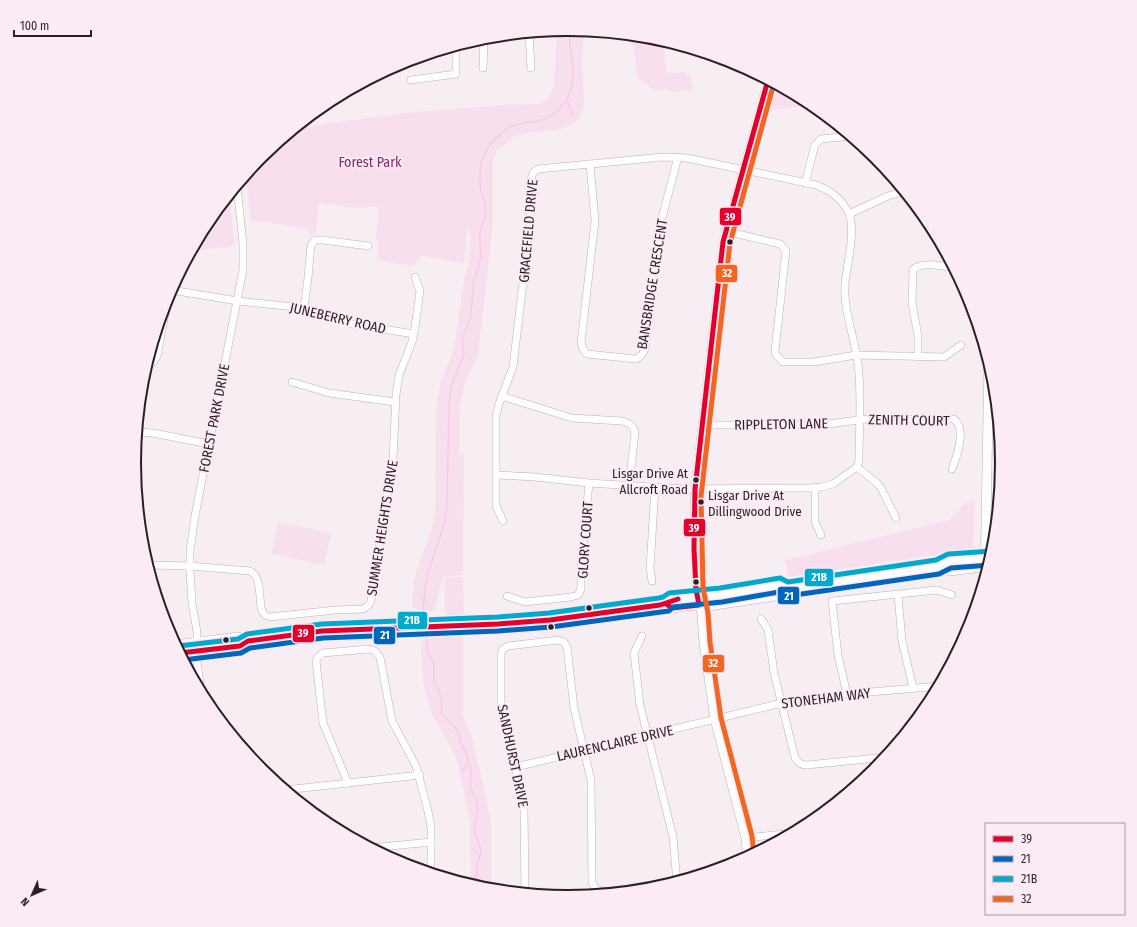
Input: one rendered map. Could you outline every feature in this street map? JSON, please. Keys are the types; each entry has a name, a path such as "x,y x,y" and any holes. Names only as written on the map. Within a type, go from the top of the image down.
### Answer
{"main road":[{"path":"988,546 989,386"},
{"path":"184,651 238,637 248,641 322,631 498,624 550,620 666,604 670,600 698,601 721,595 780,586 787,589 938,568 950,571 984,563"},
{"path":"182,645 197,647"}],"street":[{"path":"529,38 531,68"},
{"path":"483,68 484,44"},
{"path":"411,80 456,74 456,52"},
{"path":"746,852 745,838 714,719 703,643 694,549 695,489 725,232 767,85"},
{"path":"805,183 817,141 821,139 844,137"},
{"name":"GRACEFIELD DRIVE","path":"503,521 496,506 496,416 501,396 513,367 530,223 532,175 538,169 663,157 687,158 822,187 843,204 849,214"},
{"name":"BANSBRIDGE CRESCENT","path":"590,164 595,221 581,343 583,350 587,354 636,359 643,354 645,349 659,231 665,202 678,157"},
{"name":"FOREST PARK DRIVE","path":"200,680 190,585 192,529 243,270 244,253 238,193"},
{"path":"497,475 654,488 695,489 815,488 826,487 837,482 857,467 859,461 859,381 856,355 845,296 852,229 849,214 888,196 899,193"},
{"path":"725,232 776,242 786,251 775,351 779,360 784,362 814,362 856,355 944,358 961,345"},
{"path":"304,308 310,249 313,242 318,239 368,246"},
{"path":"918,357 918,336 912,303 913,270 919,265 948,266"},
{"path":"292,382 329,393 395,402 399,375 414,334 420,291 415,277"},
{"name":"JUNEBERRY ROAD","path":"178,291 238,301 304,308 328,314 352,324 414,334"},
{"path":"154,360 157,356 161,335"},
{"path":"501,396 572,418 629,423 633,426 636,432 629,486"},
{"name":"SUMMER HEIGHTS DRIVE","path":"190,566 246,570 252,572 257,580 262,611 265,615 270,617 366,608 371,601 393,458 395,402"},
{"name":"ZENITH COURT","path":"859,420 954,419 960,425 960,429 959,452 952,469"},
{"name":"RIPPLETON LANE","path":"702,424 820,425 859,420"},
{"path":"142,432 209,444"},
{"path":"857,467 881,488 896,518"},
{"name":"GLORY COURT","path":"507,596 524,602 575,596 580,592 589,483"},
{"path":"652,581 650,568 654,488"},
{"path":"815,488 815,522 821,534"},
{"path":"154,565 190,566"},
{"path":"847,694 838,655 832,601 937,590 952,595"},
{"path":"898,594 902,641 913,688"},
{"path":"761,619 768,630 774,673 795,758 802,765 807,766 878,758"},
{"path":"642,636 634,653 640,705 673,837 676,877"},
{"name":"SANDHURST DRIVE","path":"525,888 524,806 501,705 501,654 503,649 508,646 558,640 564,642 567,647 574,708 583,751"},
{"path":"348,783 323,723 316,661 323,653 369,649 376,651 379,654 392,721 420,775 430,818 431,868"},
{"name":"STONEHAM WAY","path":"714,719 782,703 847,694 933,687"},
{"name":"LAURENCLAIRE DRIVE","path":"516,767 714,719"},
{"path":"583,751 592,786 592,883 597,890"},
{"path":"292,789 420,775"},
{"path":"745,838 780,835"},
{"path":"379,847 431,842"}],"green space":[{"name":"Forest Park","path":"557,36 584,37 582,62 584,107 579,119 567,127 557,130 526,133 515,136 497,150 493,160 493,224 478,355 465,383 460,407 459,453 461,455 464,454 463,575 443,577 434,611 419,610 412,607 414,583 434,520 436,410 441,381 452,354 455,342 471,238 468,224 464,263 421,256 415,265 409,266 377,259 379,241 376,238 379,206 355,208 319,203 316,233 311,235 308,230 269,222 251,222 247,182 266,161 305,127 404,113 503,105 537,104 547,100 554,86"},
{"path":"628,40 664,47 667,74 686,72 686,76 691,75 693,90 672,92 667,90 653,90 637,77 634,47"},
{"path":"774,89 803,106 768,110"},
{"path":"230,202 235,246 198,250"},
{"path":"975,500 973,549 788,577 785,560 950,520 965,503"},
{"path":"278,522 331,533 324,565 272,554"},
{"path":"463,577 464,617 445,618 445,578"},
{"path":"463,636 463,716 472,737 491,820 491,884 471,879 470,821 457,760 453,750 436,722 428,703 422,673 421,642 434,637"}],"waterway":[{"path":"424,623 423,612 428,573 445,522 447,504 449,404 451,387 464,355 462,336 469,324 474,281 481,258 480,234 486,210 480,186 482,161 485,152 491,143 511,126 546,118 557,112 565,102 573,81 573,66 569,36"},
{"path":"567,101 574,118"},
{"path":"425,631 428,651 434,666 434,682 442,698 441,713 458,731 461,745 466,753 471,768 470,787 477,802 478,811 474,825 475,834 481,852 477,864 477,881"},
{"path":"461,770 465,768 468,761"}],"transit line":[{"name":"39","path":"666,604 672,608 699,605 696,589 694,549 695,489 723,242 767,85"},
{"name":"32","path":"753,849 752,836 721,718 710,642 708,613 703,588 701,496 730,243 773,88"},
{"name":"21B","path":"182,646 238,639 247,634 322,624 498,617 549,613 659,598 669,593 720,588 780,578 788,582 936,560 948,554 987,551"},
{"name":"21","path":"188,659 241,653 250,648 323,638 498,631 551,627 669,611 673,607 722,602 779,592 788,596 939,574 951,568 983,566"},
{"name":"39","path":"185,652 240,646 248,641 322,631 498,624 550,620 660,605 678,599"}],"place":[{"name":"Lisgar Drive At Allcroft Road","path":"696,480"},
{"name":"Lisgar Drive At Dillingwood Drive","path":"701,502"}]}
